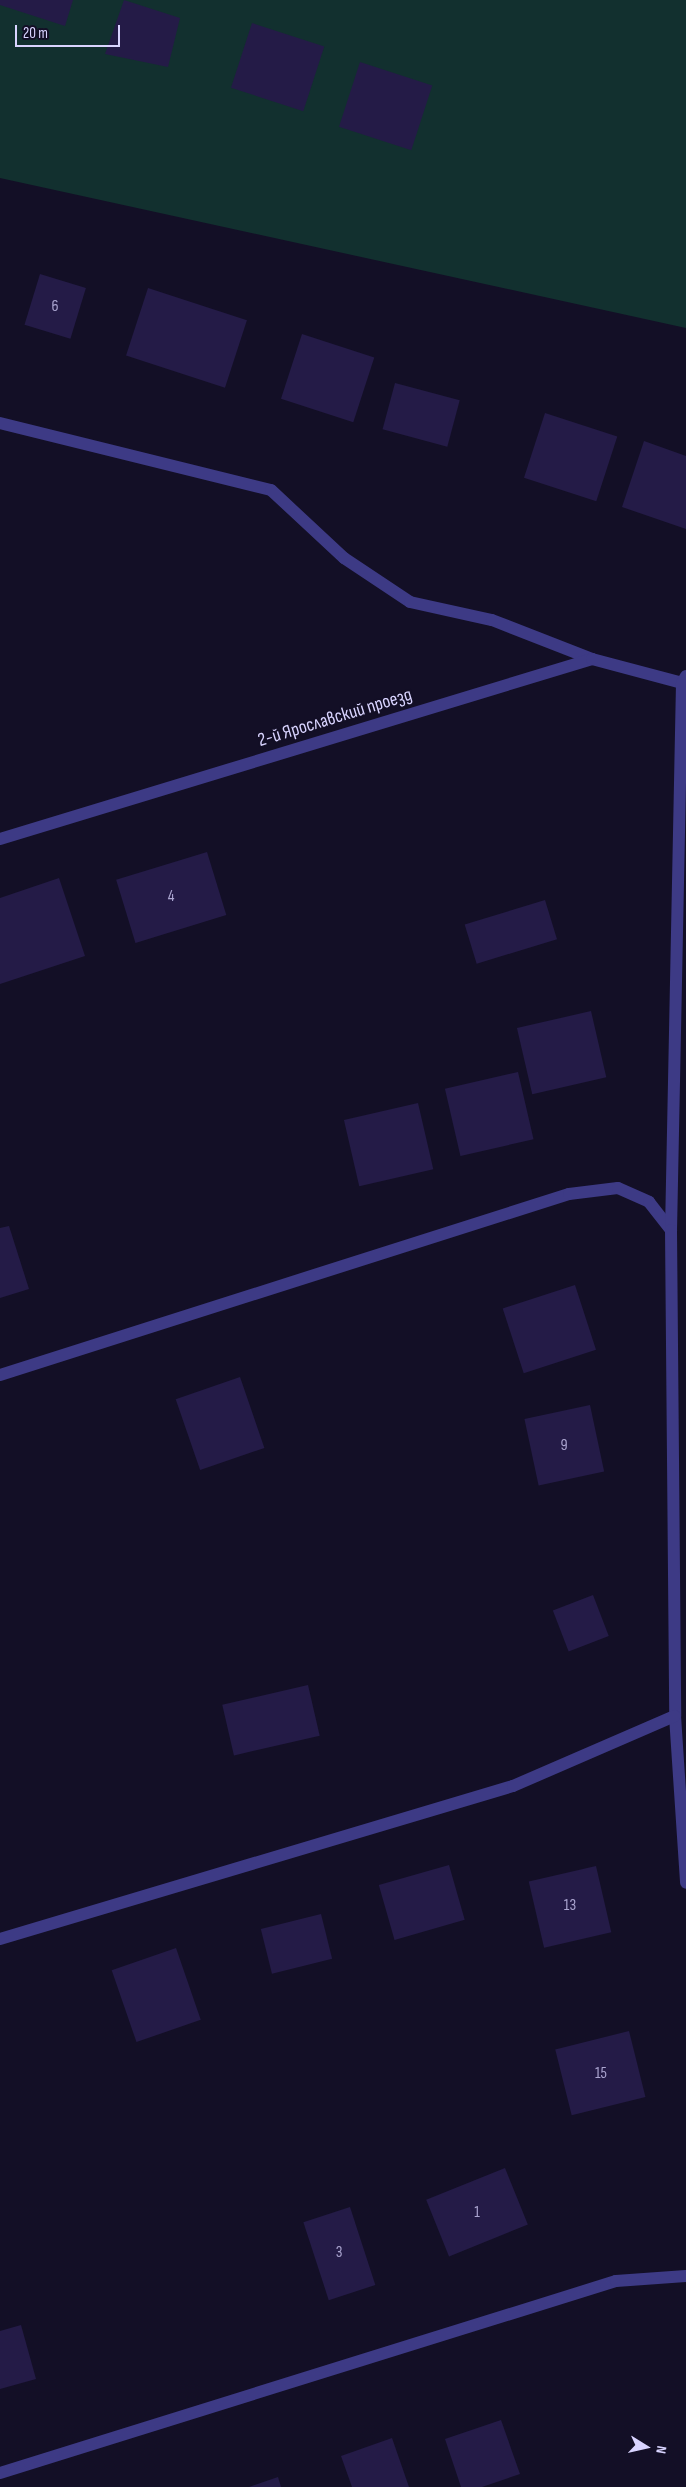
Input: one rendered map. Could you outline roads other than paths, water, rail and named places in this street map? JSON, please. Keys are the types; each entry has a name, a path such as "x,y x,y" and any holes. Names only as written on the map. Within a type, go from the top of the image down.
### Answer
{"street":[{"path":"0,423 271,490 344,558 410,602 492,620 592,659 684,680 671,1230 675,1716 686,1883"},
{"name":"2-й Ярославский проезд","path":"0,839 592,659"},
{"path":"0,1375 569,1194 618,1188 650,1202 671,1230"},
{"path":"0,1939 513,1786 675,1716"},
{"path":"0,2473 616,2281 686,2276"}]}
